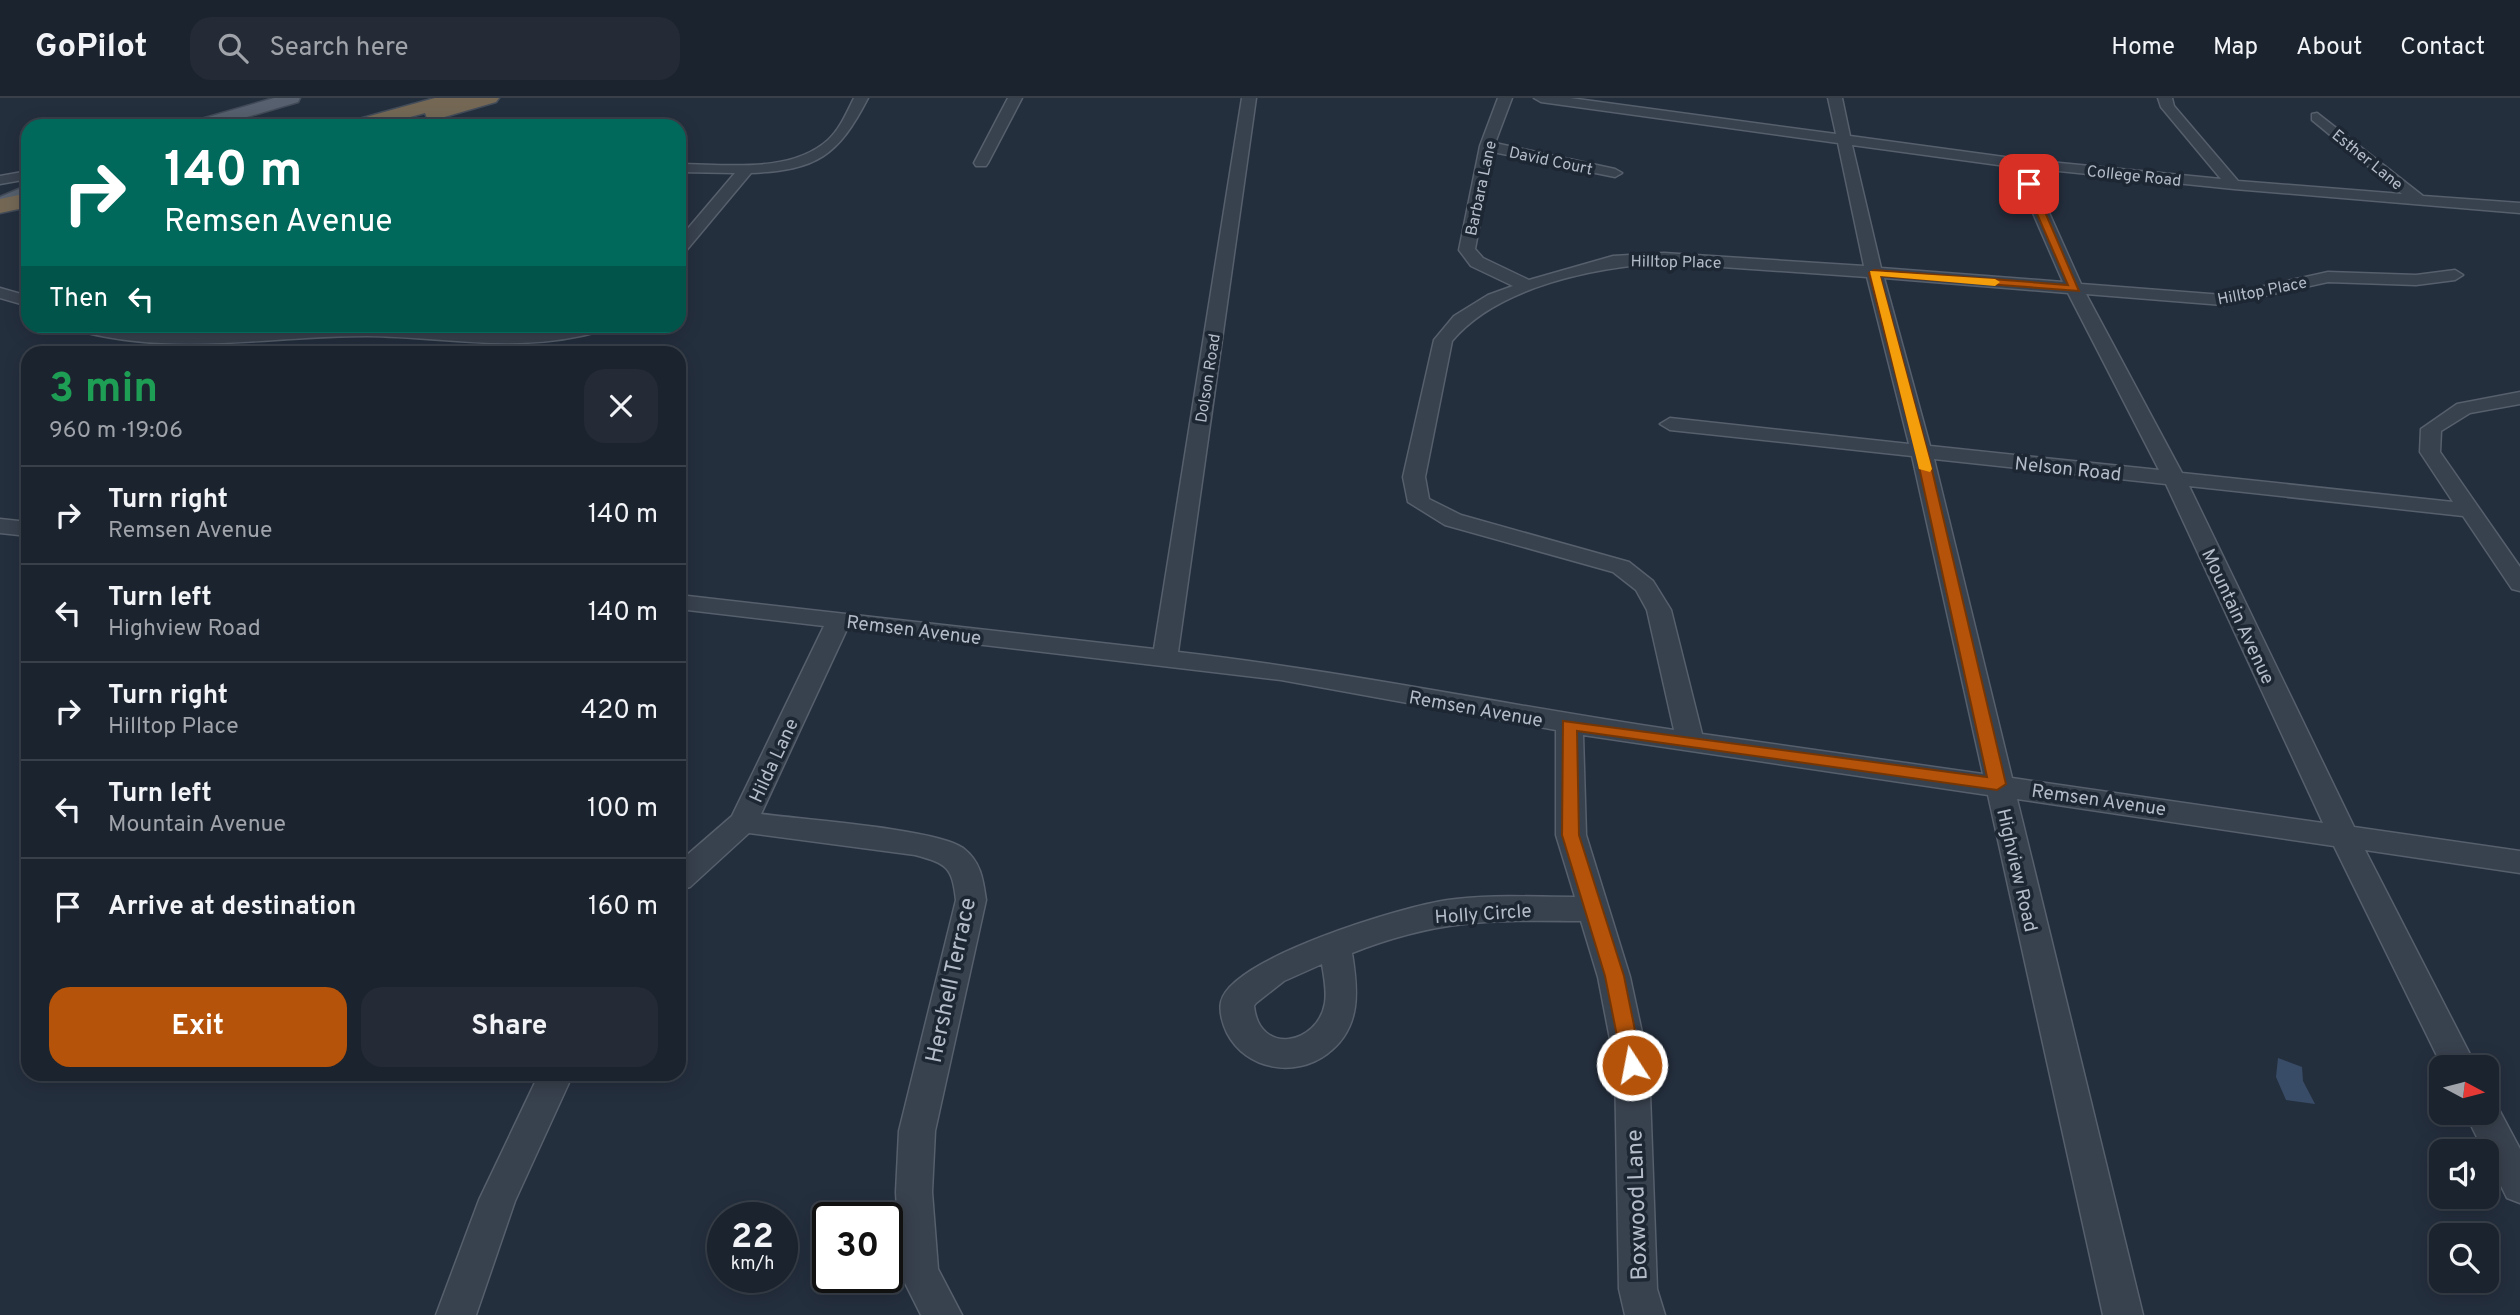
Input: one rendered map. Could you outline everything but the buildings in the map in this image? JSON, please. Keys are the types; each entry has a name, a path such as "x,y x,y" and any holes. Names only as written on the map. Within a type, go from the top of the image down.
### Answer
{"highway":[{"path":"380,119 457,98"},
{"path":"416,119 489,98"},
{"path":"0,205 21,201"},
{"path":"0,216 21,212"}],"main road":[{"path":"221,119 292,98"},
{"path":"0,205 21,194"}],"street":[{"path":"852,116 861,98"},
{"path":"686,168 747,168 796,162 818,154 832,144 868,98"},
{"path":"981,163 1015,98"},
{"name":"Dolson Road","path":"1165,658 1249,98"},
{"name":"Barbara Lane","path":"1505,98 1487,146 1466,250 1477,262 1528,286"},
{"name":"College Road","path":"1541,98 1846,142 2019,163 2234,185 2520,208"},
{"name":"Highview Road","path":"1835,98 1874,273 1922,453 1997,784 2123,1315"},
{"path":"2165,98 2168,107 2234,185"},
{"name":"Esther Lane","path":"2317,117 2420,200"},
{"name":"David Court","path":"1487,146 1615,173"},
{"name":"Mountain Avenue","path":"2019,163 2075,289 2175,480 2343,835 2453,1055"},
{"path":"686,241 747,168"},
{"path":"0,180 21,176"},
{"name":"Hilltop Place","path":"1690,740 1659,610 1645,586 1621,566 1453,520 1419,502 1414,477 1443,340 1460,320 1494,299 1528,286 1614,261 1664,258 2223,300 2329,276 2416,280 2455,275"},
{"path":"0,293 21,299"},
{"path":"116,333 136,337 188,338 339,333"},
{"path":"136,337 143,333"},
{"path":"427,333 523,340 554,338 572,333"},
{"path":"2517,576 2467,510 2430,452 2431,429 2464,408 2520,398"},
{"name":"Nelson Road","path":"1670,424 2467,510"},
{"path":"0,526 21,528"},
{"name":"Remsen Avenue","path":"686,603 1281,672 1569,724 2520,862"},
{"name":"Hilda Lane","path":"686,874 743,822 839,620"},
{"name":"Boxwood Lane","path":"1569,724 1570,835 1614,976 1632,1065 1639,1289 1645,1315"},
{"name":"Hershell Terrace","path":"743,822 915,844 951,854 967,871 971,900 917,1131 914,1192 919,1273 942,1315"},
{"name":"Holly Circle","path":"1335,947 1385,927 1465,910 1594,909"},
{"path":"456,1315 497,1200 553,1081"},
{"path":"2489,1125 2520,1186"}],"water":[{"path":"2278,1058 2302,1067 2303,1081 2315,1104 2286,1100 2276,1077"}],"slow traffic":[{"path":"1926,469 1874,273 1995,282"}],"route":[{"path":"1632,1065 1614,976 1570,835 1569,724 1997,784 1922,453 1874,273 2075,289 2029,184"}]}
